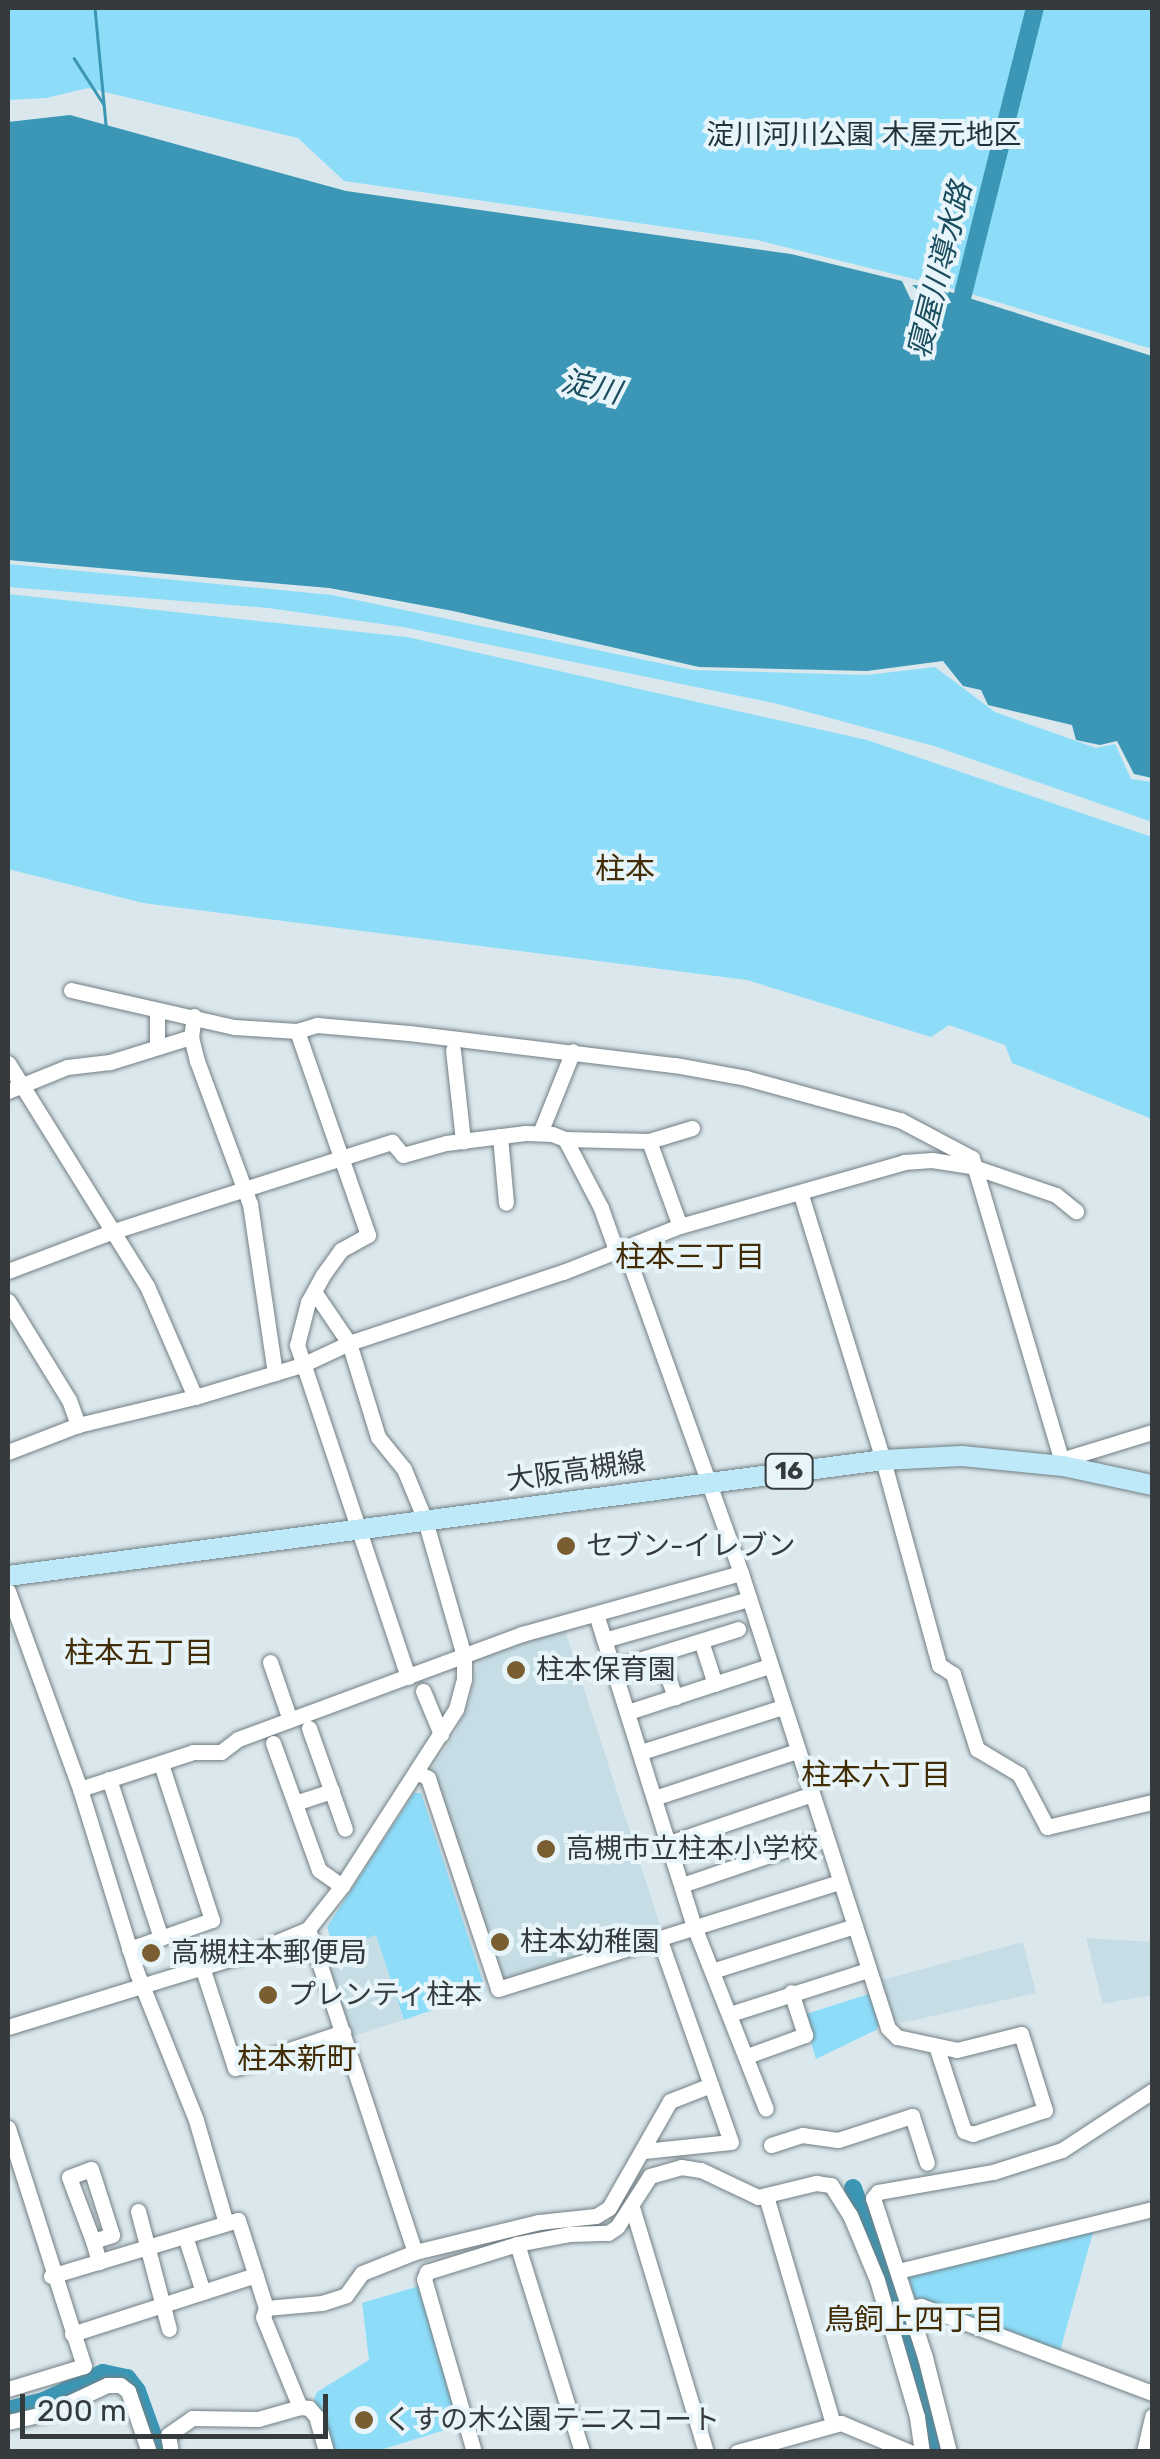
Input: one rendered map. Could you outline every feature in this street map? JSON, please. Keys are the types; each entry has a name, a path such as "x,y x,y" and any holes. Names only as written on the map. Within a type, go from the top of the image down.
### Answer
{"main road":[{"name":"大阪高槻線","path":"8,1576 709,1480 883,1460 962,1456 1062,1463 1152,1484"}],"street":[{"path":"70,990 234,1026 297,1031 317,1025 573,1051 746,1078 900,1120 972,1158 1062,1463 1152,1432"},
{"path":"157,1011 157,1047"},
{"path":"194,1016 191,1038 246,1188 275,1373"},
{"path":"297,1031 368,1235 341,1250 315,1293 296,1345 408,1677"},
{"path":"14,1088 66,1067 110,1062 191,1038"},
{"path":"453,1050 463,1141"},
{"path":"540,1134 573,1051"},
{"path":"8,1063 14,1088 114,1230 147,1286 196,1398"},
{"path":"8,1271 114,1230 392,1142 403,1155 500,1136 540,1134 565,1139 649,1141 692,1128"},
{"path":"500,1136 506,1203"},
{"path":"565,1139 621,1251 709,1480 888,2028 897,2037 957,2050 1022,2034 1045,2110 973,2134 964,2130 936,2046"},
{"path":"649,1141 680,1226"},
{"path":"8,1452 78,1425 196,1398 302,1365 349,1343 621,1251 680,1226 904,1162 944,1161 970,1166 978,1172 1056,1195 1076,1210"},
{"path":"801,1194 883,1460 939,1665 953,1674 977,1749 1019,1774 1047,1826 1152,1802"},
{"path":"8,2027 202,1968 308,1929 342,1886 459,1700 464,1656 425,1520 404,1469 378,1437 349,1343 315,1293"},
{"path":"8,1301 70,1400 78,1425"},
{"path":"80,1789 193,1752 220,1752 238,1740 522,1634 741,1572"},
{"path":"8,1590 80,1789 129,1949 196,2120 226,2224"},
{"path":"604,1640 749,1599"},
{"path":"596,1614 696,1929 766,2109"},
{"path":"614,1668 738,1629"},
{"path":"701,1641 715,1684"},
{"path":"660,1654 675,1697"},
{"path":"270,1662 290,1720"},
{"path":"628,1712 769,1666"},
{"path":"423,1691 441,1734"},
{"path":"641,1752 783,1706"},
{"path":"310,1728 345,1829"},
{"path":"273,1744 320,1870 342,1886"},
{"path":"654,1798 797,1751"},
{"path":"129,1949 212,1920 161,1764"},
{"path":"417,1772 428,1778 498,1990 840,1882"},
{"path":"109,1780 161,1938"},
{"path":"295,1803 332,1790"},
{"path":"669,1843 812,1794"},
{"path":"682,1885 825,1836"},
{"path":"712,1971 855,1926"},
{"path":"308,1929 415,2252"},
{"path":"644,2152 731,2142 660,1940"},
{"path":"202,1968 235,2068 342,2032"},
{"path":"730,2014 868,1970"},
{"path":"747,2056 805,2036 792,1992"},
{"path":"266,2308 322,2303 346,2296 362,2274 415,2252 539,2222 596,2216 609,2208 670,2100 712,2085"},
{"path":"949,2452 910,2308 874,2198 878,2192 1019,2166 1062,2150 1152,2091"},
{"path":"771,2144 802,2135 838,2140 912,2116 927,2163"},
{"path":"8,2128 51,2276 84,2366 8,2389"},
{"path":"474,2452 424,2279 431,2267 570,2234 608,2234 632,2207 646,2180 664,2168 701,2170 752,2196 825,2182 841,2200 877,2280 917,2417 922,2452"},
{"path":"766,2196 833,2423"},
{"path":"632,2207 706,2452"},
{"path":"898,2271 1152,2209"},
{"path":"138,2211 170,2329"},
{"path":"51,2276 238,2220 266,2308 263,2317 300,2407"},
{"path":"185,2236 203,2292"},
{"path":"93,2241 99,2262"},
{"path":"518,2244 582,2452"},
{"path":"72,2334 256,2275"},
{"path":"910,2308 920,2306 1152,2392"},
{"path":"8,2422 46,2413 107,2385 120,2385 128,2390 148,2446 192,2418 258,2418 300,2407 310,2408 316,2416 326,2452"},
{"path":"1144,2452 1152,2416"},
{"path":"737,2452 833,2423 910,2452"},
{"path":"168,2434 171,2452"}],"shaded area":[{"name":"高槻市立柱本小学校","path":"565,1630 661,1928 658,1934 504,1983 499,1980 431,1770 455,1734 470,1699 479,1655"},
{"path":"376,1935 404,2020 351,2037 324,1952"},
{"path":"1086,1938 1152,1942 1152,1995 1103,2004"},
{"path":"1023,1942 1036,1993 901,2023 887,2014 878,1981"}],"green space":[{"name":"淀川河川公園 木屋元地区","path":"8,8 1152,8 1152,349 958,290 757,240 344,181 298,138 88,88 46,98 8,100"},
{"path":"8,564 332,595 693,670 867,675 935,667 995,712 1096,748 1115,744 1131,779 1152,782 1152,822 934,746 774,703 403,627 268,608 8,587"},
{"path":"8,594 407,637 867,740 1152,837 1152,1119 1012,1063 1005,1045 949,1025 931,1037 747,980 143,903 8,869"},
{"path":"414,1793 421,1793 486,1991 404,2020 376,1935 334,1949 327,1927"},
{"path":"869,1994 879,2024 876,2030 816,2059 803,2015"},
{"path":"1094,2229 1060,2351 914,2297 909,2277"},
{"path":"419,2286 461,2425 377,2451 333,2451 314,2399 317,2392 369,2360 362,2303"}],"water":[{"name":"淀川","path":"70,115 346,191 791,254 902,281 911,300 930,301 912,285 931,286 1152,356 1152,778 1134,774 1117,741 1100,745 1076,740 1072,725 988,705 981,690 963,686 943,661 867,671 699,667 453,611 329,588 8,560 8,122"}],"waterway":[{"path":"95,8 106,125"},
{"name":"寝屋川導水路","path":"957,318 1035,8"},
{"path":"74,58 103,103"},
{"path":"853,2188 910,2354 936,2452"},
{"path":"8,2410 44,2401 103,2373 127,2378 137,2391 159,2452"}],"place":[{"name":"セブン-イレブン","path":"566,1546"},
{"name":"柱本保育園","path":"516,1670"},
{"name":"高槻市立柱本小学校","path":"546,1849"},
{"name":"柱本幼稚園","path":"500,1942"},
{"name":"高槻柱本郵便局","path":"151,1953"},
{"name":"プレンティ柱本","path":"268,1995"},
{"name":"くすの木公園テニスコート","path":"364,2420"}],"district":[{"name":"柱本","path":"625,869"},
{"name":"柱本三丁目","path":"690,1257"},
{"name":"柱本五丁目","path":"139,1653"},
{"name":"柱本六丁目","path":"876,1775"},
{"name":"柱本新町","path":"297,2059"},
{"name":"鳥飼上四丁目","path":"914,2320"}]}
